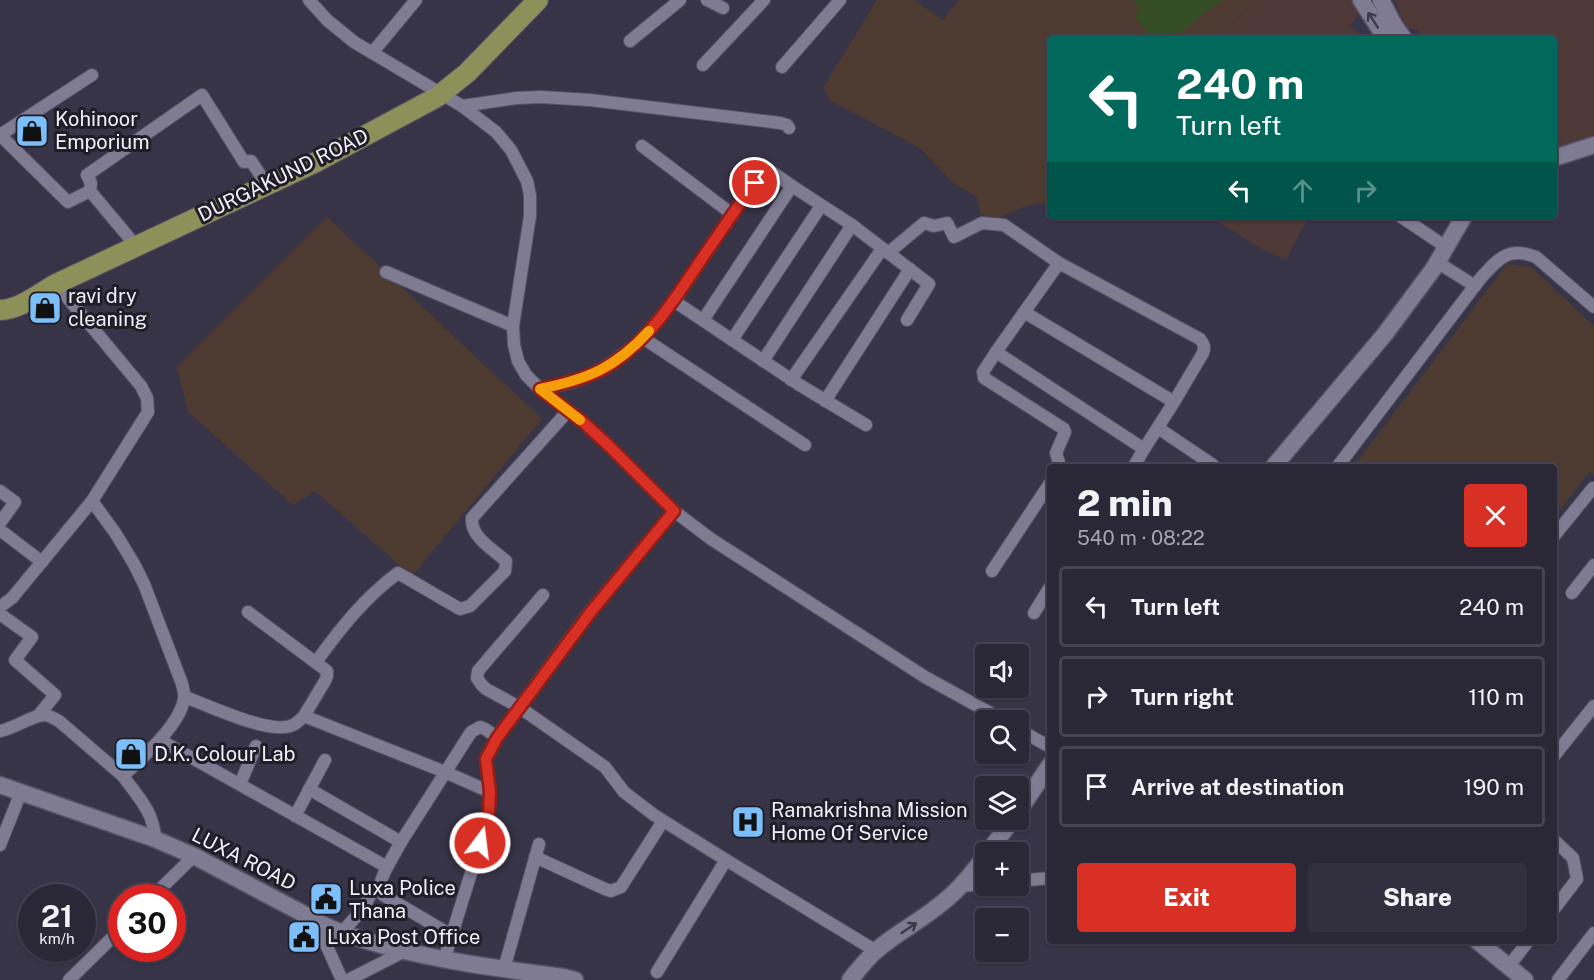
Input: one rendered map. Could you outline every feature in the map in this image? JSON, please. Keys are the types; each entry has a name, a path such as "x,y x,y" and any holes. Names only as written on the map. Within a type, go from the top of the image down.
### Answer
{"main road":[{"name":"DURGAKUND ROAD","path":"0,310 19,305 56,284 316,162 441,94 467,73 538,0"}],"street":[{"path":"309,0 345,35 462,106 496,132 511,150 527,182 530,195 530,216 513,326 518,361 526,375 609,446 674,511 720,544 925,677 984,710"},
{"path":"372,53 416,0"},
{"path":"630,41 680,0"},
{"path":"707,0 723,8"},
{"path":"704,65 764,0"},
{"path":"782,67 840,0"},
{"path":"1361,0 1384,36"},
{"path":"1381,0 1402,36"},
{"path":"90,191 68,202 0,135 92,75"},
{"path":"136,246 90,191 91,183 87,174 202,95 244,162 251,162 267,185"},
{"path":"462,106 525,97 590,100 780,123 789,128"},
{"path":"1557,157 1594,145"},
{"path":"642,146 732,214"},
{"path":"540,389 572,382 595,373 613,363 643,338 674,301 766,168 852,225 929,284 907,320"},
{"path":"703,320 792,186"},
{"path":"732,340 822,206"},
{"path":"1403,219 1444,259 1475,285"},
{"path":"1289,464 1420,305 1463,219"},
{"path":"1276,464 1385,334 1444,259 1466,236 1474,219"},
{"path":"791,380 885,251 924,223 934,226 947,223 954,237 982,223 1004,225 1059,263 1203,342 1205,348 1203,353 1135,464"},
{"path":"763,361 852,225"},
{"path":"1340,464 1475,285 1503,256 1514,252 1536,257 1594,307"},
{"path":"1059,263 983,372 984,378 1064,429 1065,432 1056,453 1059,464"},
{"path":"825,401 910,269"},
{"path":"386,272 513,326"},
{"path":"0,608 12,598 92,501 148,412 147,398 141,386 56,284"},
{"path":"674,301 791,380 866,425"},
{"path":"1024,312 1174,402"},
{"path":"643,338 805,445"},
{"path":"996,352 1144,449"},
{"path":"316,662 346,621 382,585 398,573 460,609 470,606 505,571 506,561 476,535 471,526 472,518 568,411"},
{"path":"1158,428 1212,464"},
{"path":"992,571 1047,488"},
{"path":"1557,532 1593,488"},
{"path":"0,491 15,502 0,523"},
{"path":"92,501 116,534 144,584 185,697 181,712 171,726 123,776"},
{"path":"444,960 489,811 490,792 486,759 497,738 519,707 590,613 674,511"},
{"path":"0,530 42,562"},
{"path":"1572,593 1594,565"},
{"path":"1034,613 1047,592"},
{"path":"543,595 478,671 477,678 480,684 519,707 605,767 624,792 663,821 876,951"},
{"path":"185,697 264,725 287,727 294,725 304,716 327,676 327,671 248,612"},
{"path":"0,614 32,637 15,660 55,695 38,716"},
{"path":"1557,752 1594,706"},
{"path":"0,731 38,716 47,715 59,722 123,776 150,812 155,839"},
{"path":"304,716 490,792"},
{"path":"451,935 383,895 380,884 401,842 467,737 475,728 480,727 497,738"},
{"path":"1029,735 1047,745"},
{"path":"159,740 387,867"},
{"path":"240,784 256,746"},
{"path":"295,816 325,760"},
{"path":"1029,796 1047,769"},
{"name":"LUXA ROAD","path":"0,785 20,795 155,839 316,922 356,938 444,960 567,979"},
{"path":"309,789 401,842"},
{"path":"0,792 20,795 191,858 165,884"},
{"path":"0,844 20,795"},
{"path":"535,857 611,891 621,887 663,821"},
{"path":"1557,843 1573,858 1577,879 1557,905"},
{"path":"504,969 539,844"},
{"path":"657,972 726,860"},
{"path":"850,980 876,951 936,908 975,868"},
{"path":"1029,880 1047,878"},
{"path":"960,886 975,885"},
{"path":"342,932 363,909 373,890"},
{"path":"316,922 342,980"},
{"path":"1558,980 1594,933"},
{"path":"69,980 108,942"},
{"path":"1481,944 1525,980"},
{"path":"1509,966 1526,944"},
{"path":"348,980 405,951"}],"shaded area":[{"path":"877,0 914,0 943,20 959,0 1255,0 1221,36 1047,36 1047,202 1026,206 998,218 981,215 976,196 954,184 920,148 831,101 823,88"},
{"path":"1255,0 1352,0 1360,13 1350,26 1363,36 1221,36"},
{"path":"1395,0 1594,0 1594,137 1557,150 1557,36 1422,36 1417,29 1405,28"},
{"path":"327,217 542,419 412,576 315,491 293,505 188,412 177,367"},
{"path":"1215,219 1307,219 1286,260 1256,246"},
{"path":"1507,264 1531,267 1594,326 1594,475 1589,472 1557,514 1557,464 1356,464"}],"green space":[{"path":"1133,0 1222,0 1176,36 1151,36 1135,16 1140,10"}],"slow traffic":[{"path":"580,420 540,389 572,382 595,373 613,363 636,345 649,331"}],"place":[{"name":"Kohinoor Emporium","path":"32,131"},
{"name":"ravi dry cleaning","path":"45,308"},
{"name":"D.K. Colour Lab","path":"131,754"},
{"name":"Ramakrishna Mission Home Of Service","path":"748,822"},
{"name":"Luxa Police Thana","path":"326,899"},
{"name":"Luxa Post Office","path":"304,937"}],"route":[{"path":"480,843 489,811 490,792 486,759 497,738 590,613 674,511 583,422 540,389 572,382 595,373 613,363 636,345 674,301 755,183"}]}
